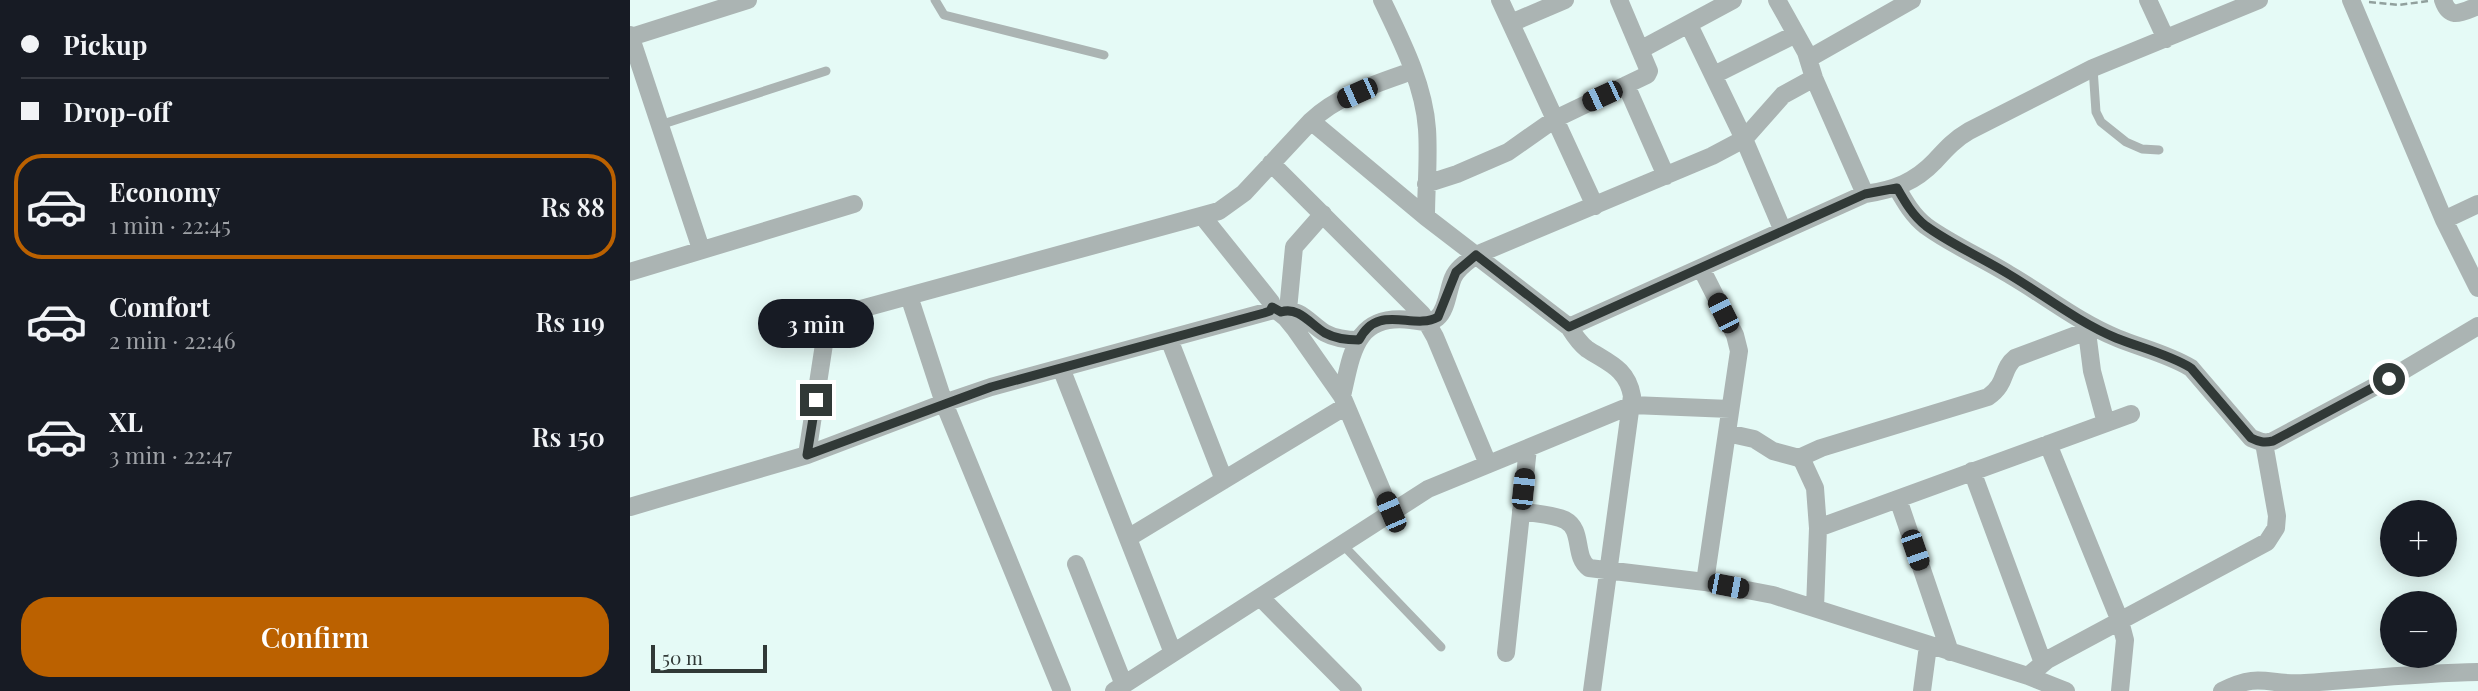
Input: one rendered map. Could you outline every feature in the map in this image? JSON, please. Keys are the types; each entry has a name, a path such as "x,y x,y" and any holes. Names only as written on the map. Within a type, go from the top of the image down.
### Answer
{"street":[{"path":"702,249 630,36 748,0"},
{"path":"1382,0 1406,50 1427,127 1426,217"},
{"path":"1500,0 1595,206"},
{"path":"1511,23 1565,0"},
{"path":"1426,184 1508,152 1555,119 1648,74 1619,0"},
{"path":"1640,50 1733,0"},
{"path":"1777,0 1808,59 1814,79 1865,194"},
{"path":"1808,59 1912,0"},
{"path":"2148,0 2166,39"},
{"path":"1569,327 1865,194 1897,188 1921,174 1961,136 2093,68 2259,0"},
{"path":"2351,0 2444,220 2478,288"},
{"path":"2443,0 2447,10 2457,14 2478,6"},
{"path":"1689,25 1744,139 1783,231"},
{"path":"1714,75 1796,34"},
{"path":"795,327 1219,211 1238,198 1320,111 1339,100 1412,71"},
{"path":"1128,538 1224,481 1344,401 1350,361 1359,340 1374,323 1402,318 1427,321 1438,317 1456,272 1476,255 1712,156 1744,139 1783,95 1814,79"},
{"path":"1626,85 1666,176"},
{"path":"1311,121 1426,217 1569,327 1586,348 1615,365 1623,372 1631,387 1632,405 1592,691"},
{"path":"1271,163 1427,321 1488,464"},
{"path":"1897,188 1910,209 1926,225 2011,275 2087,328 2191,368 2251,438 2264,443 2273,441 2366,391 2478,326"},
{"path":"630,272 854,204"},
{"path":"2444,220 2478,204"},
{"path":"1280,309 1294,247 1322,214"},
{"path":"1203,217 1271,302 1280,309 1344,401 1391,512"},
{"path":"1701,268 1738,343 1705,582"},
{"path":"909,296 944,403 1062,691"},
{"path":"630,507 807,455 991,387 1270,311 1280,309 1300,314 1333,337 1359,340"},
{"path":"807,455 828,318"},
{"path":"2087,328 2092,371 2106,423"},
{"path":"1727,433 1755,439 1773,452 1799,458 1821,448 1988,397 2002,385 2007,368 2015,358 2087,328"},
{"path":"1169,339 1224,481"},
{"path":"1061,368 1173,653"},
{"path":"1076,564 1119,688 1428,489 1632,405 1730,409"},
{"path":"1818,528 2131,414"},
{"path":"2028,676 2043,663 2260,545 2273,535 2277,516 2264,443"},
{"path":"2048,444 2120,621 2125,640 2120,691"},
{"path":"1506,653 1528,447"},
{"path":"1799,458 1815,488 1818,528 1815,608"},
{"path":"1972,471 2043,663"},
{"path":"1898,499 1950,652"},
{"path":"1521,510 1566,521 1575,532 1585,566 1705,582 1773,595 2028,676 2066,691"},
{"path":"1260,597 1353,691"},
{"path":"1922,691 1928,646"},
{"path":"2222,691 2245,680 2258,679 2302,684 2412,673 2478,672"}],"lane":[{"path":"935,0 944,15 1104,55"},
{"path":"2093,68 2096,112 2101,122 2126,142 2142,149 2159,150"},
{"path":"660,125 826,71"},
{"path":"1342,544 1441,647"}],"path":[{"path":"2364,0 2382,5 2432,0"}],"route":[{"path":"816,400 807,455 991,387 1264,313 1272,307 1281,312 1288,310 1300,314 1333,337 1359,340 1368,327 1381,321 1402,318 1435,320 1441,313 1452,278 1476,255 1569,327 1865,194 1897,188 1910,209 1926,225 2011,275 2086,324 2191,368 2251,438 2257,441 2273,441 2389,379"}]}
